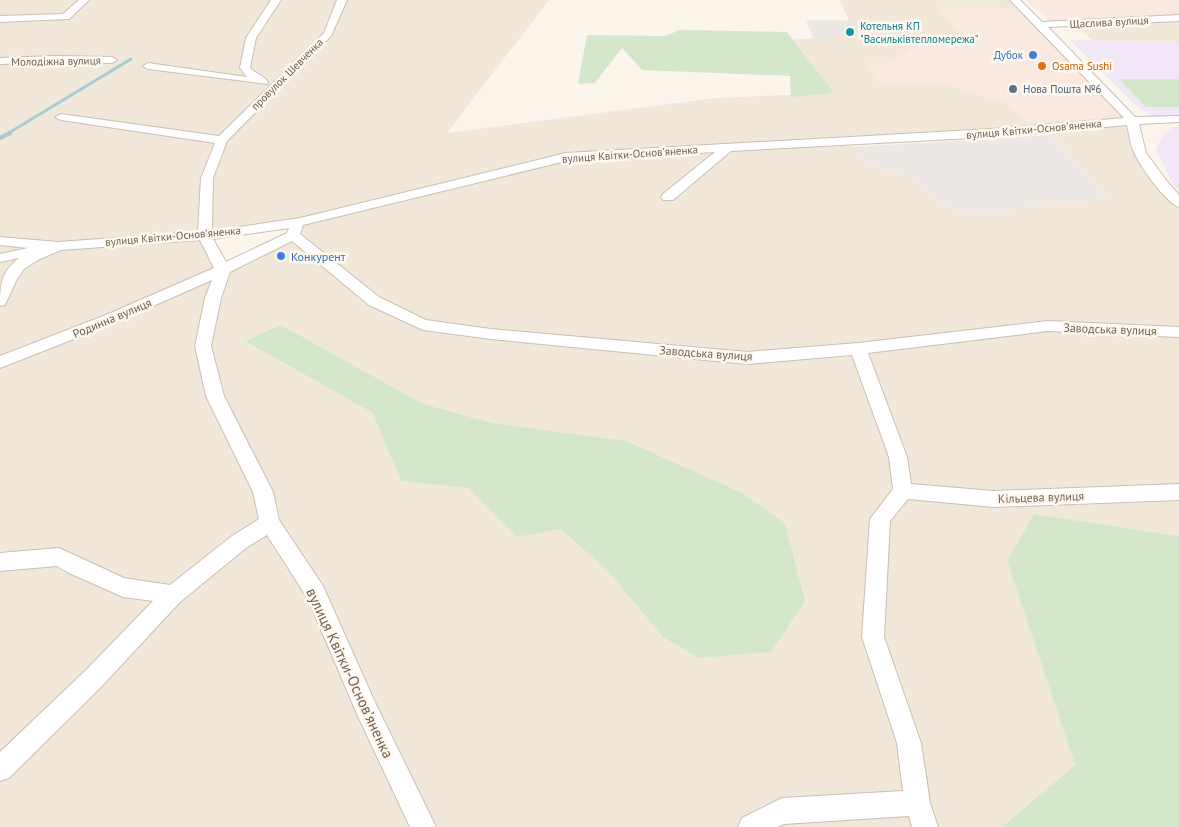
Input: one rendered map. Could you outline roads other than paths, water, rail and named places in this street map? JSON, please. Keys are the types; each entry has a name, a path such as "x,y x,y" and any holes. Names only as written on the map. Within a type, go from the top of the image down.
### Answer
{"street":[{"path":"0,19 66,17 84,0"},
{"path":"268,85 252,76 245,68 252,38 276,0"},
{"name":"провулок Шевченка","path":"204,236 207,178 222,140 268,85 328,34 342,0"},
{"name":"Щаслива вулиця","path":"1015,0 1115,100 1132,121 1140,153 1161,183 1179,203"},
{"name":"Щаслива вулиця","path":"1040,25 1179,18"},
{"name":"Молодіжна вулиця","path":"0,62 53,59 112,60"},
{"name":"провулок Шевченка","path":"148,66 268,85"},
{"path":"61,118 222,140"},
{"name":"вулиця Квітки-Основʼяненка","path":"0,258 58,246 296,228 566,157 1008,132 1132,121 1179,119"},
{"path":"668,197 728,148"},
{"name":"Родинна вулиця","path":"0,362 76,334 223,270 296,228"},
{"name":"Заводська вулиця","path":"296,228 374,301 422,325 500,335 747,358 858,349 1048,326 1179,332"},
{"path":"204,236 223,270"},
{"name":"вулиця Квітки-Основʼяненка","path":"0,241 58,246"},
{"path":"0,302 18,265 28,258 58,246"},
{"name":"вулиця Квітки-Основʼяненка","path":"223,270 213,298 203,346 215,396 262,492 270,523 316,593 365,706 423,827"},
{"path":"858,349 898,457 903,491 880,519 873,637 908,743 917,803 925,827"},
{"name":"Кільцева вулиця","path":"903,491 994,499 1179,492"},
{"path":"0,769 93,679 173,595 239,542 270,523"},
{"path":"0,562 59,557 76,567 123,587 173,595"},
{"path":"751,827 782,811 917,803"}],"waterway":[{"path":"7,134 131,59"},
{"path":"0,138 10,133"}],"place":[{"name":"Котельня КП \"Васильківтепломережа\"","path":"850,32"},
{"name":"Дубок","path":"1033,55"},
{"name":"Osama Sushi","path":"1042,66"},
{"name":"Нова Пошта №6","path":"1013,89"},
{"name":"Конкурент","path":"281,256"}]}
